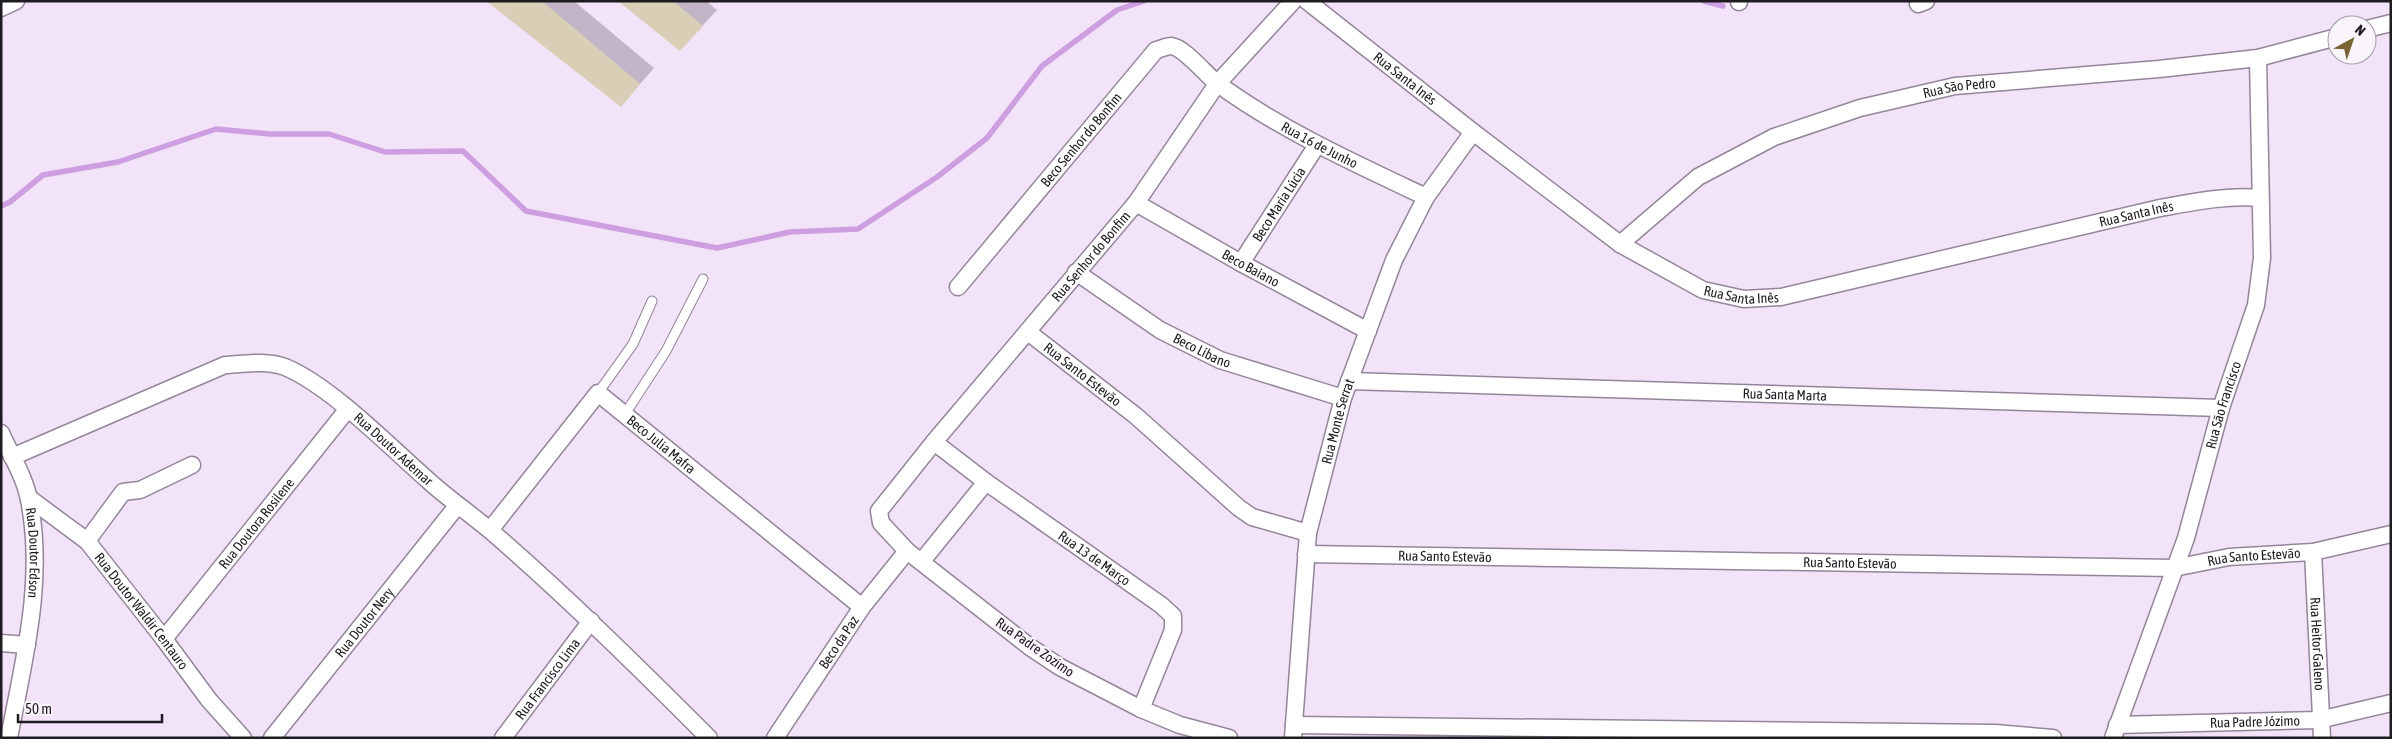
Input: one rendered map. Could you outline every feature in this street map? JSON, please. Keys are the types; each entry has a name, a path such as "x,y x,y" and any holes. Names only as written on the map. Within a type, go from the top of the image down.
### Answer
{"street":[{"path":"1,8 16,1"},
{"name":"Rua Senhor do Bonfim","path":"880,506 1136,203 1218,84 1292,1"},
{"name":"Rua Santa Inês","path":"1306,1 1472,132 1620,244 1703,290 1744,299 1781,297 2160,208 2240,196 2260,198"},
{"path":"2377,26 2391,23"},
{"name":"Rua São Pedro","path":"1620,244 1698,177 1774,137 1860,108 1955,86 2160,69 2258,58 2327,40"},
{"name":"Beco Senhor do Bonfim","path":"958,287 1156,50 1172,46 1180,50 1218,84"},
{"name":"Rua São Francisco","path":"2115,732 2186,538 2220,408 2256,305 2262,258 2258,58"},
{"name":"Rua 16 de Junho","path":"1218,84 1317,145 1426,198"},
{"name":"Rua Monte Serrat","path":"1294,731 1308,532 1343,398 1394,260 1426,198 1472,132"},
{"name":"Beco Maria Lúcia","path":"1241,263 1317,145"},
{"name":"Beco Baiano","path":"1136,203 1241,263 1368,331"},
{"name":"Beco Líbano","path":"1076,272 1160,330 1220,360 1343,398"},
{"name":"Rua Santo Estevão","path":"1028,332 1136,416 1239,508 1252,517 1308,532"},
{"name":"Rua Doutor Ademar","path":"12,457 225,365 254,363 284,366 316,385 457,506 490,530 591,621 709,738"},
{"name":"Rua Santa Marta","path":"1349,381 2220,408"},
{"path":"490,530 598,393"},
{"name":"Beco Julia Mafra","path":"598,393 862,607"},
{"name":"Rua Doutora Rosilene","path":"164,639 347,410"},
{"name":"Rua Doutor Edson","path":"1,433 29,498 34,535 35,594 9,738"},
{"name":"Rua 13 de Março","path":"934,442 986,482 1161,605 1173,616 1173,630 1141,709"},
{"path":"87,541 123,492 140,490 192,465"},
{"path":"922,561 986,482"},
{"name":"Rua Doutor Waldir Centauro","path":"29,498 87,541 209,700 243,738"},
{"name":"Rua Doutor Nery","path":"272,738 457,506"},
{"name":"Rua Padre Zozimo","path":"880,506 879,519 908,551 1030,646 1060,667 1141,709 1180,725 1230,738"},
{"name":"Rua Santo Estevão","path":"1306,554 2174,568 2229,557 2312,552 2391,534"},
{"name":"Beco da Paz","path":"775,738 862,607 908,551"},
{"name":"Rua Heitor Galeno","path":"2312,552 2319,720 2322,738"},
{"name":"Rua Francisco Lima","path":"503,738 591,621"},
{"path":"1,643 27,645"},
{"name":"Rua Padre Józimo","path":"2115,732 2319,720 2391,703"},
{"path":"1294,731 1995,733 2053,738"}],"lane":[{"path":"625,414 666,351 703,279"},
{"path":"598,393 633,344 652,301"}],"building":[{"path":"486,1 542,1 640,84 621,107"},
{"path":"618,1 673,1 703,26 680,51"}],"waterway":[{"path":"1,206 10,202 43,175 118,162 216,129 270,134 329,134 385,152 463,151 526,211 717,248 790,232 858,229 937,177 987,138 1042,66 1117,10 1144,1"},
{"path":"1704,1 1723,6"}]}
